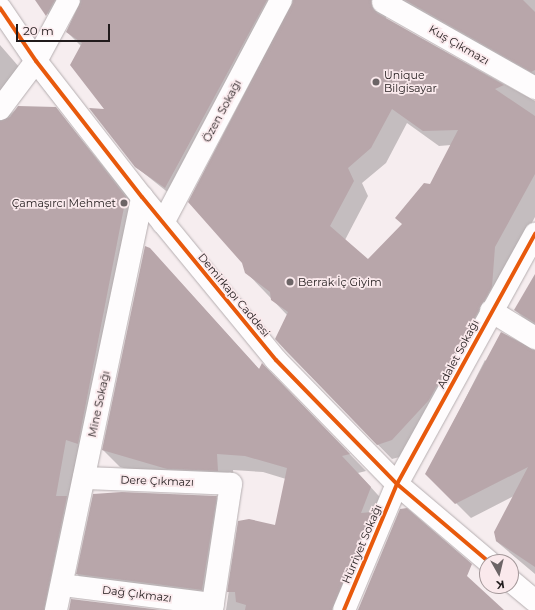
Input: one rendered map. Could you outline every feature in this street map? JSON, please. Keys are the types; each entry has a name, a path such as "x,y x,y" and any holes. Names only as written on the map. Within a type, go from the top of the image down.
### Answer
{"street":[{"path":"0,109 36,61 69,0"},
{"name":"Özen Sokağı","path":"163,223 281,0"},
{"name":"Kuş Çıkmazı","path":"383,2 535,88"},
{"name":"Demirkapı Caddesi","path":"0,8 36,61 142,197 276,360 398,484 480,554"},
{"name":"Mine Sokağı","path":"56,610 142,197"},
{"name":"Adalet Sokağı","path":"398,484 491,311 535,234"},
{"path":"491,311 535,338"},
{"name":"Dere Çıkmazı","path":"84,478 231,484 212,607"},
{"name":"Hürriyet Sokağı","path":"344,610 398,484"},
{"name":"Dağ Çıkmazı","path":"62,585 212,607"},
{"path":"519,588 535,601"}],"building":[{"path":"35,0 55,0 46,16"},
{"path":"81,0 267,0 165,188 135,167 89,108 104,109 70,65 82,43 66,32"},
{"path":"293,0 371,0 377,13 504,85 495,89 535,116 535,174 495,247 492,287 429,400 392,440 377,445 275,339 288,312 271,300 270,292 245,273 242,263 188,202","holes":["392,109 423,131 458,130 430,184 424,183 395,218 402,224 368,259 330,226 354,181 348,168 371,148"]},
{"path":"405,0 523,0 535,12 535,70 531,72"},
{"path":"18,106 56,107 126,197 78,444 66,440 56,496 67,496 44,610 0,610 0,121 10,117"},
{"path":"145,246 150,248 259,369 262,363 350,454 342,456 371,487 361,513 372,512 332,610 245,610 246,605 236,602 235,592 227,592 238,521 249,519 275,525 287,468 245,456 217,454 218,471 167,469 102,450"},
{"path":"535,274 535,323 514,310"},
{"path":"501,332 535,350 535,567 519,556 519,554 516,554 496,541 494,532 528,467 455,504 425,474"},
{"path":"122,492 217,496 202,590 76,574 93,494"},
{"path":"407,508 472,564 467,576 479,587 479,594 487,594 504,610 358,610 400,509"},
{"path":"71,599 161,610 69,610"}],"cycle path":[{"path":"0,8 36,61 142,197 276,360 397,484 480,554"},
{"path":"344,610 397,484 535,234"}],"place":[{"name":"Unique Bilgisayar","path":"376,82"},
{"name":"Çamaşırcı Mehmet","path":"124,203"},
{"name":"Berrak İç Giyim","path":"290,282"}]}
